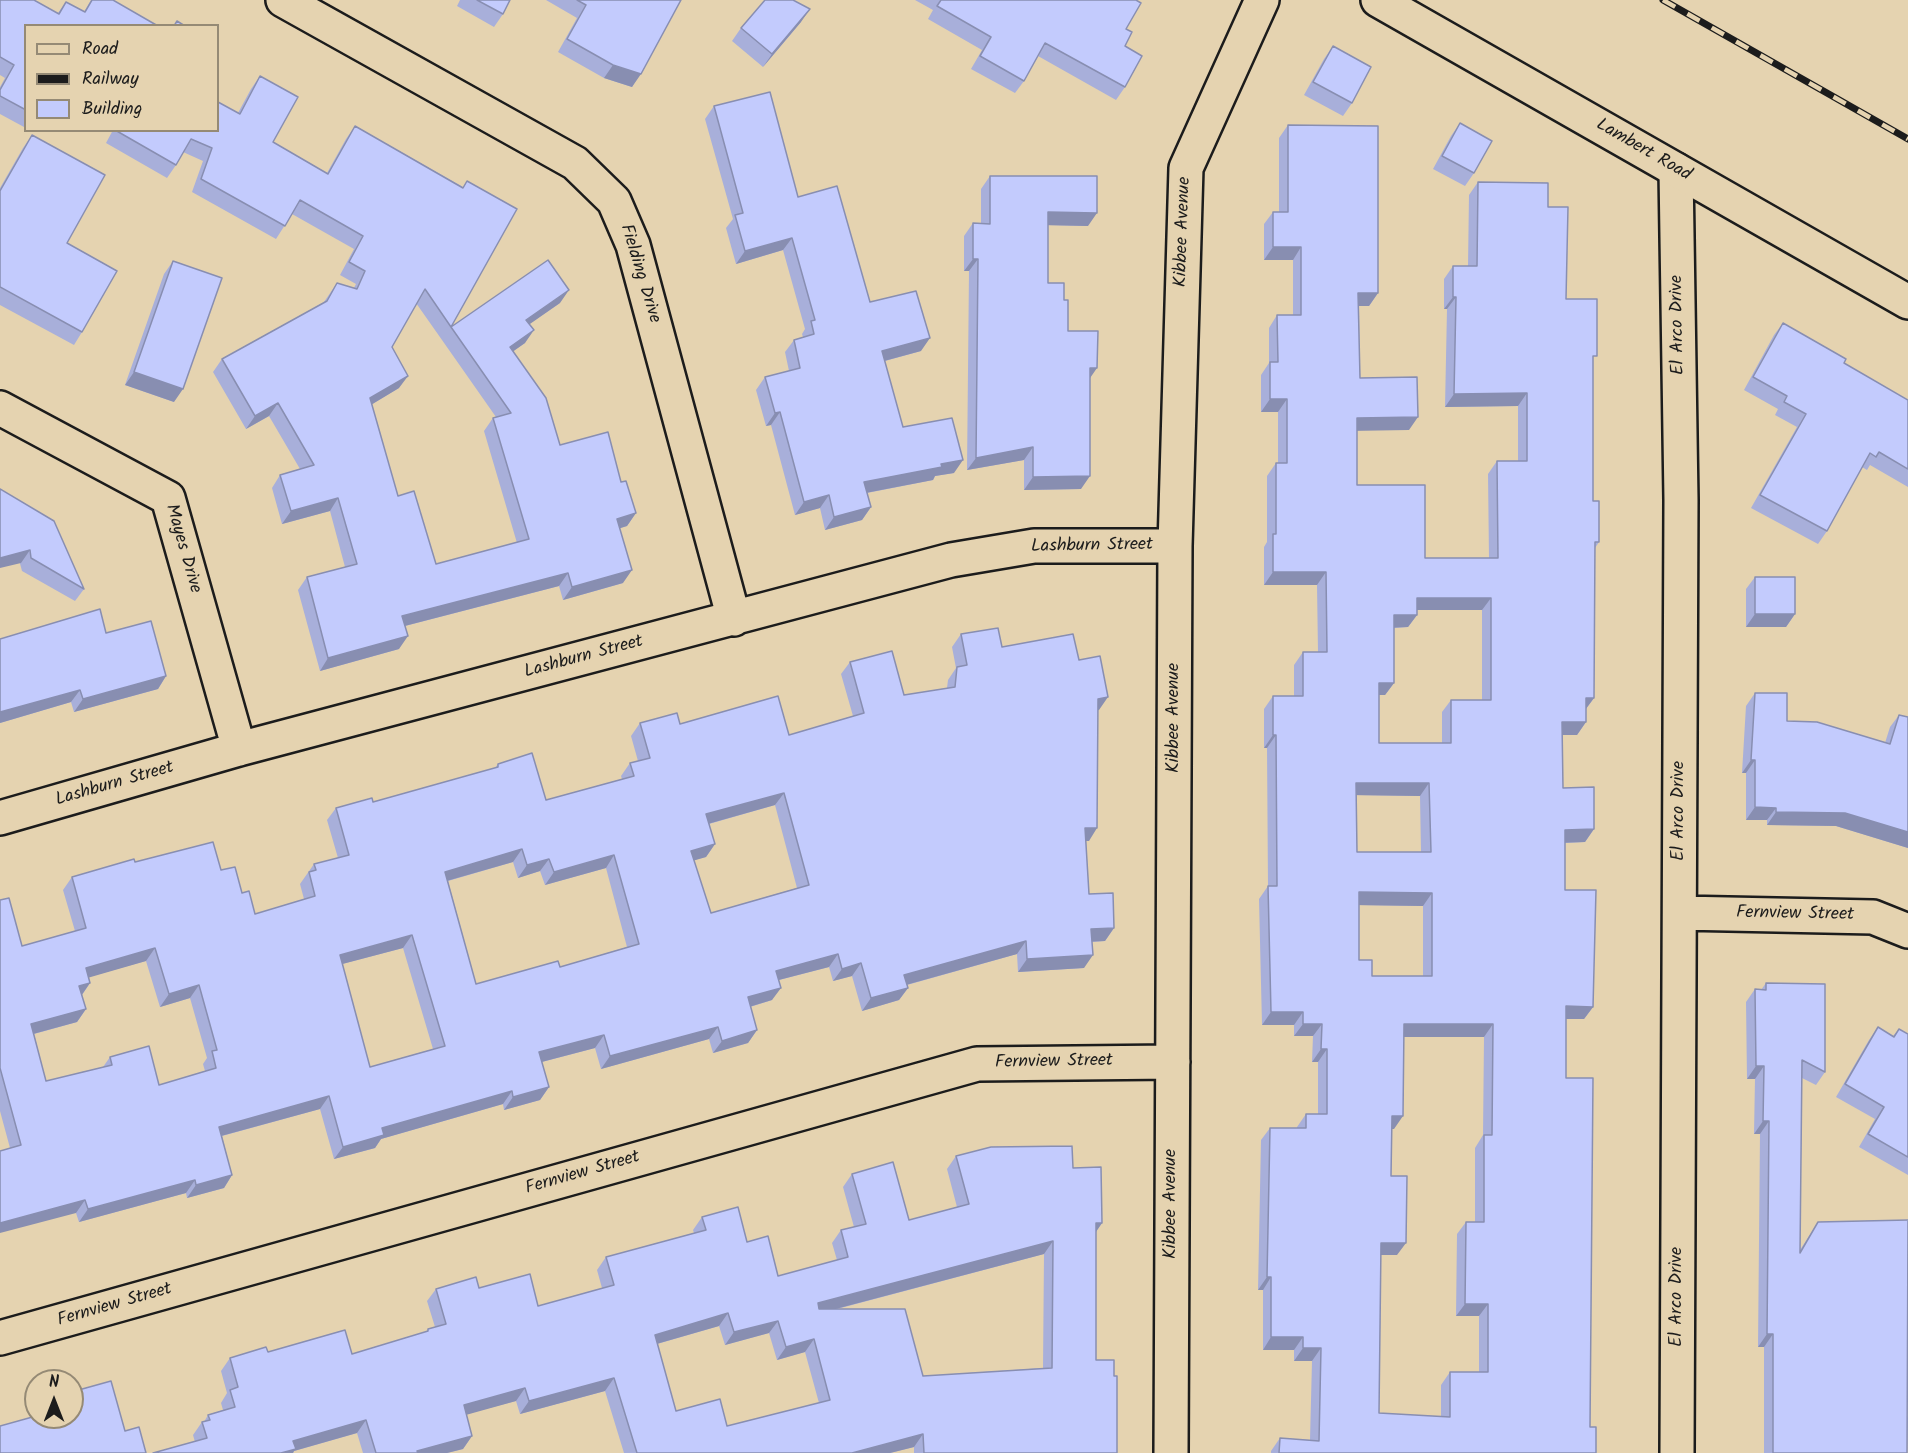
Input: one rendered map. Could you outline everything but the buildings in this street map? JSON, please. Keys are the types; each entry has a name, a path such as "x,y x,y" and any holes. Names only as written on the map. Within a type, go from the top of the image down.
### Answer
{"street":[{"name":"Fielding Drive","path":"283,0 575,163 614,201 633,245 734,619"},
{"name":"Kibbee Avenue","path":"1171,1453 1175,546 1186,168 1262,0"},
{"name":"Lambert Road","path":"1378,0 1908,303"},
{"name":"El Arco Drive","path":"1677,170 1681,500 1677,1453"},
{"name":"Mayes Drive","path":"0,408 168,498 239,749"},
{"name":"Lashburn Street","path":"0,818 239,749 951,560 1034,546 1175,546"},
{"name":"Fernview Street","path":"1680,913 1873,917 1908,931"},
{"name":"Fernview Street","path":"0,1338 977,1064 1173,1062"}],"railway":[{"path":"1663,0 1908,139"}]}
